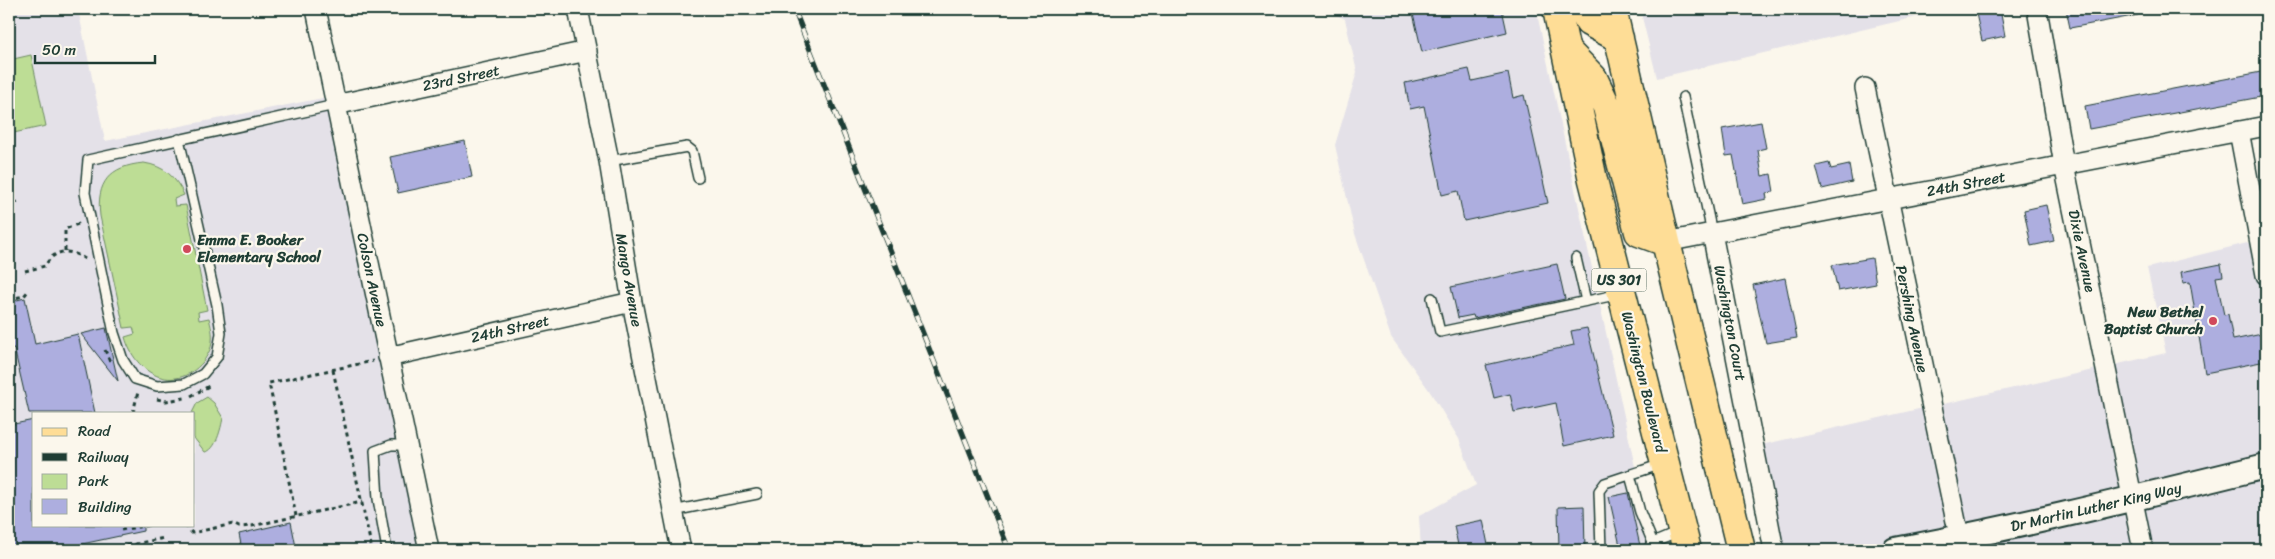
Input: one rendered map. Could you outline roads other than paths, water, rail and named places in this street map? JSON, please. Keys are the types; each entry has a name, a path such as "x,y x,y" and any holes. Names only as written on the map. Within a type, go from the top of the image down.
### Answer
{"main road":[{"name":"Washington Boulevard","path":"1557,9 1593,180 1684,540"},
{"path":"1584,9 1589,22 1619,38"},
{"path":"1612,9 1666,242 1742,550"},
{"path":"1566,50 1593,78 1607,107 1639,232 1666,242"}],"street":[{"name":"Colson Avenue","path":"316,9 407,446 426,549"},
{"name":"Mango Avenue","path":"578,9 609,161 632,302 682,550"},
{"name":"Dixie Avenue","path":"2037,9 2064,165 2143,550"},
{"name":"23rd Street","path":"335,105 587,51"},
{"name":"Pershing Avenue","path":"1865,88 1960,544"},
{"name":"24th Street","path":"1666,242 2266,126"},
{"path":"2238,131 2266,275"},
{"name":"Washington Court","path":"1712,233 1774,550"},
{"name":"24th Street","path":"388,357 632,302"},
{"name":"Dr Martin Luther King Way","path":"1895,550 1960,544 2266,466"}],"lane":[{"name":"Washington Court","path":"1683,97 1712,233"},
{"path":"179,139 217,305 221,333 217,357 203,374 184,384 157,386 135,379 123,360 114,333 85,193 88,160 179,139 335,105"},
{"path":"609,161 687,146 692,151 698,178"},
{"path":"1576,258 1586,301"},
{"path":"1432,298 1440,332 1622,294"},
{"path":"387,550 378,499 375,451 391,445 407,446"},
{"path":"1601,550 1598,491 1605,483 1664,463"},
{"path":"1630,475 1650,547 1684,540"},
{"path":"674,511 757,494"}],"railway":[{"path":"794,9 1009,550"}],"place":[{"name":"Emma E. Booker Elementary School","path":"187,249"},
{"name":"New Bethel Baptist Church","path":"2213,321"}]}
